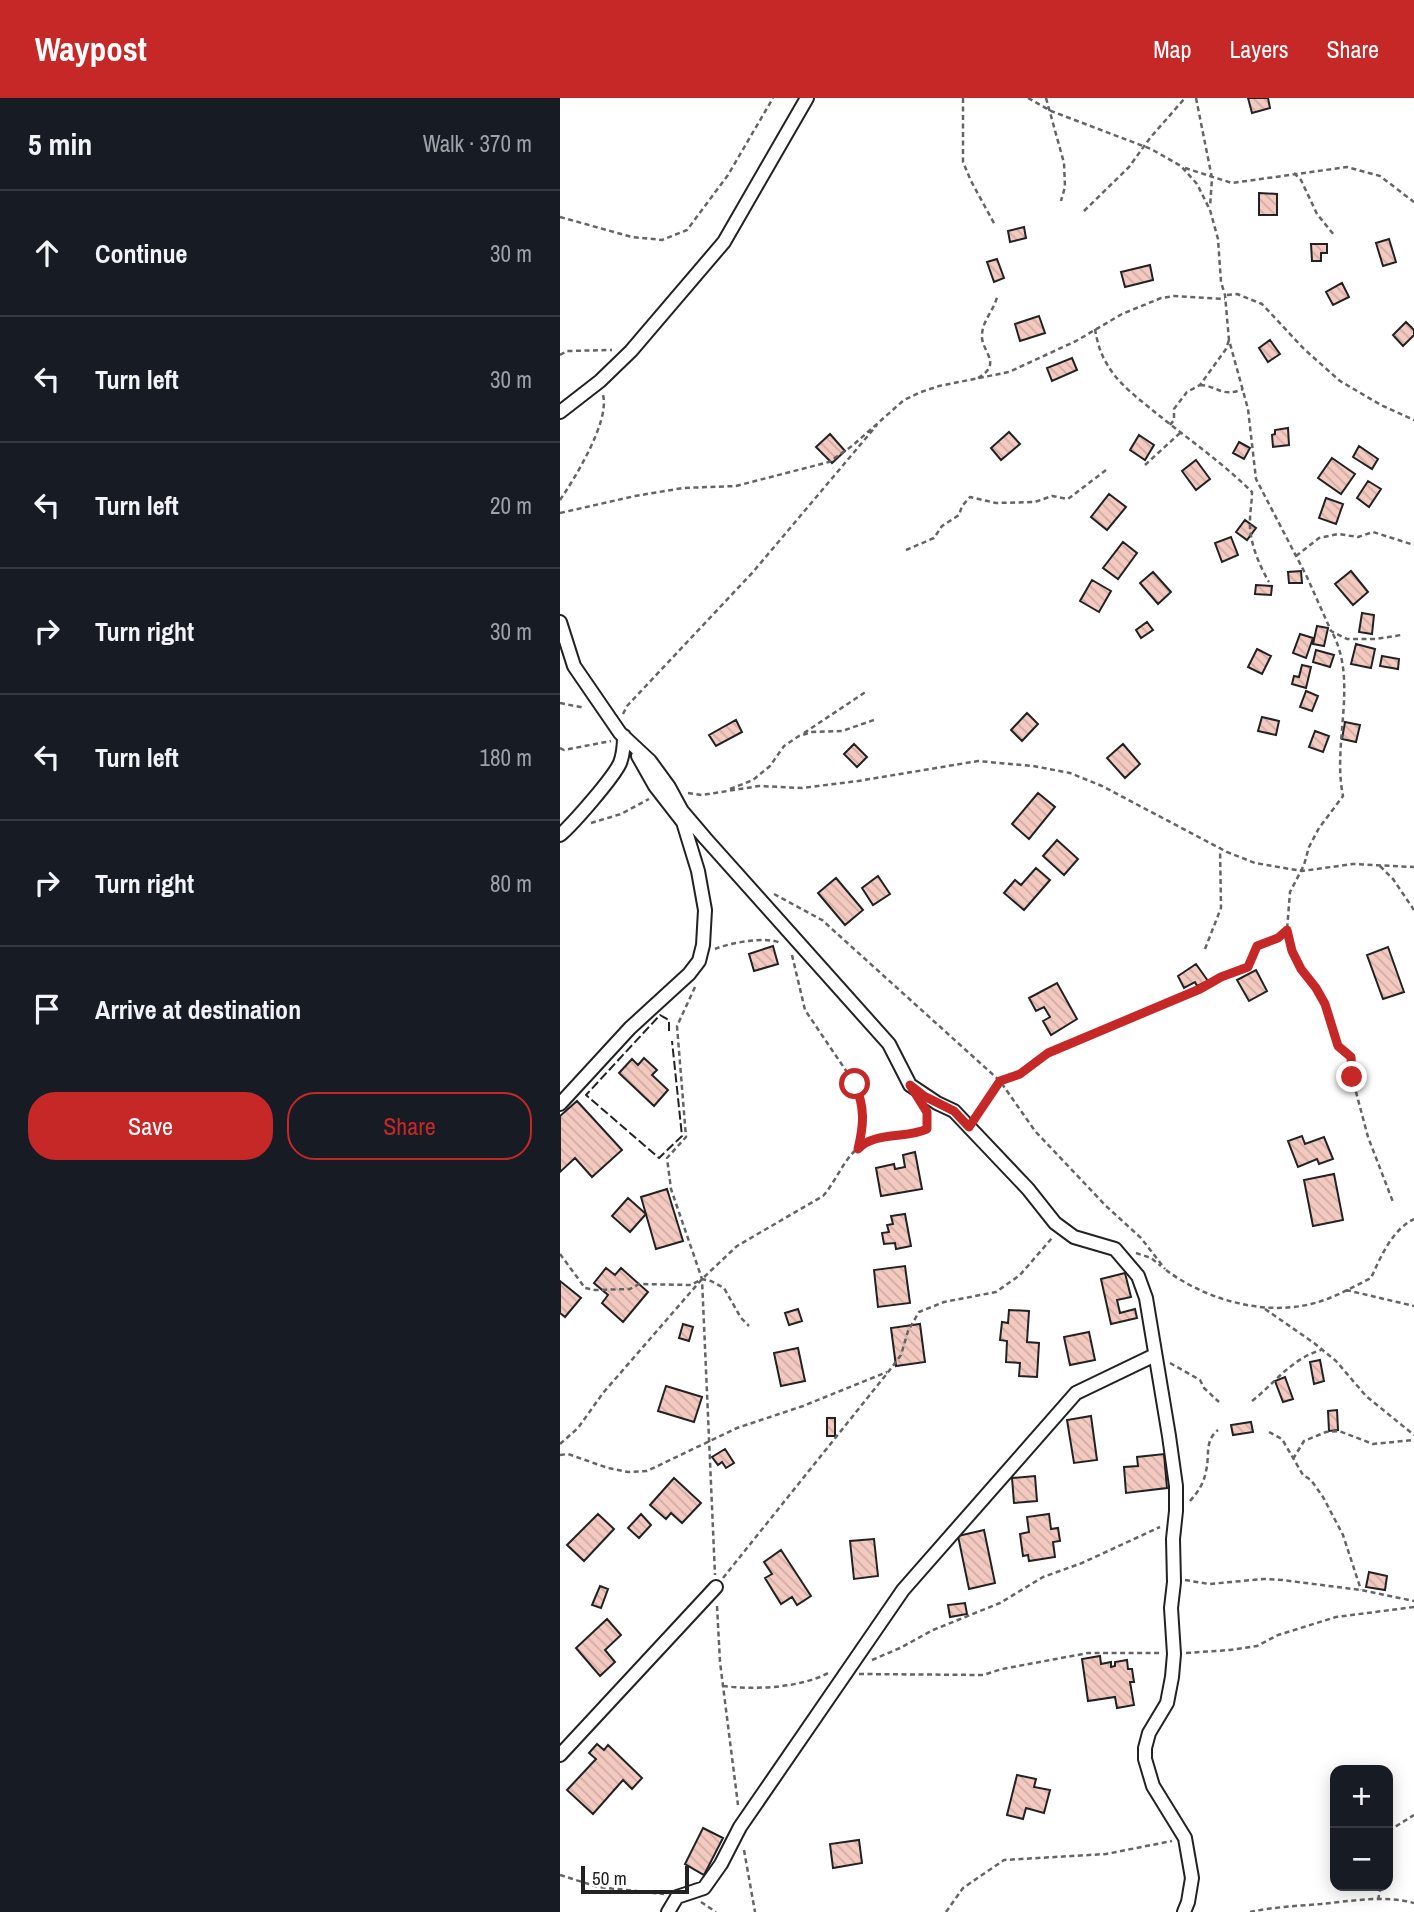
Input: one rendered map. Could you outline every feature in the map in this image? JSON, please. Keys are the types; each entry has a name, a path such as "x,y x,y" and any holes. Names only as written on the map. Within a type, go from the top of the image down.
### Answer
{"street":[{"path":"560,412 600,381 631,351 723,242 807,98"},
{"path":"560,622 574,666 624,737 697,829 889,1044 910,1085 930,1100 954,1111 1061,1227 1074,1237 1115,1249 1138,1276 1146,1298 1171,1448 1177,1511 1173,1539 1174,1581 1171,1608 1174,1654 1167,1703 1149,1733 1145,1759 1153,1786 1185,1838 1192,1878 1184,1912"},
{"path":"560,835 573,824 620,762 624,737"},
{"path":"560,1104 630,1028 689,974 699,961 703,945 705,910 698,871 683,822 667,793"},
{"path":"668,1912 677,1897 704,1888 721,1864 740,1827 903,1590 1076,1393 1155,1355"},
{"path":"560,1755 716,1587"}],"path":[{"path":"560,217 632,237 662,240 687,230 728,175 774,98"},
{"path":"963,98 963,162 995,225"},
{"path":"1028,98 1051,111 1145,147 1181,166 1212,178 1232,183 1348,167 1380,176 1414,202"},
{"path":"1046,98 1063,163 1065,187 1062,201"},
{"path":"1084,211 1129,167 1185,98"},
{"path":"1196,98 1212,178 1210,211"},
{"path":"1181,166 1197,184 1219,239 1221,282 1229,340 1248,409 1256,479 1340,648 1345,706 1339,764 1343,796 1319,828 1290,892 1287,930 1292,951 1301,969 1325,1004 1338,1046 1351,1057 1352,1077 1368,1136 1393,1202"},
{"path":"1294,173 1301,180 1317,214 1334,235"},
{"path":"560,513 683,488 736,486 829,462 852,446 904,400 921,392 1009,372 1161,298 1174,296 1225,297 1237,294 1262,304 1304,349 1340,381 1381,405 1414,420"},
{"path":"975,380 989,367 988,349 982,338 982,331 997,297"},
{"path":"1095,329 1099,348 1107,365 1138,399 1236,475 1252,492 1252,541 1269,582"},
{"path":"1170,425 1174,420 1174,409 1187,392 1199,385 1226,349 1229,340"},
{"path":"560,355 567,351 599,348 631,351"},
{"path":"560,500 582,463 600,424 605,402 600,381"},
{"path":"1199,385 1206,385 1222,393 1243,389"},
{"path":"560,748 564,750 624,737 620,719 627,706 753,572 886,415"},
{"path":"1145,466 1180,433"},
{"path":"906,550 934,538 943,526 959,515 961,506 970,497 996,503 1035,502 1052,496 1068,499 1106,470"},
{"path":"1296,556 1319,538 1338,534 1358,537 1373,532 1414,545"},
{"path":"1331,631 1347,639 1376,639 1401,635"},
{"path":"724,792 753,780 770,766 784,746 867,691"},
{"path":"799,736 812,732 842,731 874,720"},
{"path":"573,824 590,824 621,814 645,800 667,793 702,794 759,786 802,788 978,761 1033,766 1070,773 1102,786 1247,861 1283,870 1301,871 1353,863 1414,867"},
{"path":"1205,949 1221,908 1220,848"},
{"path":"1380,866 1394,879 1414,910"},
{"path":"772,893 822,920 1000,1081 1035,1131 1106,1206 1141,1238 1165,1269"},
{"path":"969,1127 1000,1081 1020,1074 1048,1053 1248,967 1257,946 1278,938 1287,930"},
{"path":"713,950 733,944 775,940 792,954 805,1010 855,1084 862,1100 864,1116 858,1149"},
{"path":"696,983 677,1026 686,1137 667,1158 671,1189 702,1279 723,1686 740,1827 755,1912"},
{"path":"560,1444 578,1428 603,1392 702,1279 737,1246 823,1196 830,1188 840,1166 864,1143 927,1129 927,1112"},
{"path":"1115,1249 1151,1258 1183,1283 1228,1300 1280,1308 1309,1304 1371,1278 1382,1252 1404,1224 1414,1219"},
{"path":"716,1587 901,1355 908,1331 919,1312 944,1302 996,1292 1020,1275 1061,1227"},
{"path":"560,1254 585,1288 595,1290 630,1289 639,1284 691,1285 702,1279"},
{"path":"702,1279 724,1288 741,1318 749,1325"},
{"path":"1346,1290 1414,1306"},
{"path":"1262,1307 1336,1361 1366,1396 1414,1435"},
{"path":"1252,1401 1292,1364 1308,1354 1322,1350"},
{"path":"1155,1355 1195,1376 1219,1402"},
{"path":"560,1455 568,1454 628,1472 648,1471 737,1427 803,1406 889,1371"},
{"path":"827,1674 846,1662 866,1661 884,1656 933,1630 1000,1603 1042,1577 1082,1563 1175,1519 1177,1511 1200,1489 1206,1473 1208,1442 1211,1435 1218,1430"},
{"path":"1293,1459 1304,1441 1326,1432 1339,1431 1373,1444 1414,1440"},
{"path":"1269,1432 1282,1439 1303,1475 1311,1480 1336,1519 1361,1590"},
{"path":"1174,1581 1191,1580 1209,1584 1264,1579 1361,1590 1414,1601"},
{"path":"723,1686 776,1686 827,1674 982,1675 1088,1653 1174,1654 1230,1650 1257,1646 1278,1635 1336,1617 1414,1607"},
{"path":"1393,1828 1414,1815"},
{"path":"946,1912 963,1888 1004,1860 1106,1854 1185,1838"},
{"path":"560,1875 598,1887 652,1891 697,1899 716,1912"},
{"path":"1378,1900 1380,1891"},
{"path":"1250,1912 1284,1906 1378,1900 1414,1903"}],"building":[{"path":"1248,98 1268,98 1270,108 1252,113"},
{"path":"1259,193 1277,194 1277,215 1259,215"},
{"path":"1024,227 1026,238 1010,242 1008,231"},
{"path":"1389,239 1396,262 1383,266 1376,243"},
{"path":"1311,244 1327,244 1327,253 1321,253 1321,261 1312,261"},
{"path":"997,259 1004,278 994,282 987,262"},
{"path":"1150,265 1153,280 1125,287 1121,272"},
{"path":"1342,283 1349,297 1333,305 1326,292"},
{"path":"1039,316 1045,333 1020,341 1015,324"},
{"path":"1406,322 1414,330 1414,335 1403,346 1393,335"},
{"path":"1270,340 1280,354 1268,362 1259,348"},
{"path":"1072,358 1077,370 1052,381 1047,368"},
{"path":"1288,428 1289,445 1273,447 1272,435 1275,430"},
{"path":"1009,432 1020,444 1001,460 991,448"},
{"path":"830,434 845,451 832,463 816,447"},
{"path":"1139,435 1154,445 1145,460 1130,450"},
{"path":"1239,442 1250,448 1244,459 1233,453"},
{"path":"1359,446 1378,459 1372,469 1353,457"},
{"path":"1332,458 1355,474 1341,494 1318,478"},
{"path":"1196,460 1210,479 1196,490 1182,471"},
{"path":"1368,481 1381,489 1369,507 1357,498"},
{"path":"1109,494 1126,507 1107,530 1091,517"},
{"path":"1326,498 1343,504 1336,524 1319,518"},
{"path":"1245,520 1256,528 1247,540 1236,532"},
{"path":"1231,537 1238,555 1222,562 1215,543"},
{"path":"1123,542 1137,553 1118,579 1103,568"},
{"path":"1301,571 1302,583 1289,583 1288,572"},
{"path":"1351,571 1368,592 1353,605 1335,584"},
{"path":"1153,572 1171,592 1158,604 1140,583"},
{"path":"1092,580 1111,591 1099,612 1080,601"},
{"path":"1256,585 1272,586 1271,595 1255,594"},
{"path":"1362,613 1374,615 1372,634 1359,632"},
{"path":"1147,622 1153,630 1141,638 1136,630"},
{"path":"1317,626 1328,628 1324,646 1313,644"},
{"path":"1300,634 1313,638 1306,658 1293,653"},
{"path":"1356,644 1375,649 1371,668 1351,664"},
{"path":"1257,649 1271,656 1262,674 1248,667"},
{"path":"1316,650 1334,655 1330,667 1313,662"},
{"path":"1382,656 1399,659 1398,669 1380,666"},
{"path":"1302,665 1311,667 1306,688 1292,684 1294,676 1299,677"},
{"path":"1306,691 1318,696 1312,711 1300,707"},
{"path":"1027,713 1038,724 1022,741 1011,730"},
{"path":"1262,717 1279,721 1276,735 1258,731"},
{"path":"736,720 742,732 716,746 709,735"},
{"path":"1345,722 1360,725 1356,742 1342,739"},
{"path":"1315,731 1329,736 1323,752 1309,747"},
{"path":"854,744 867,757 857,767 844,754"},
{"path":"1123,744 1140,764 1125,778 1107,758"},
{"path":"1038,793 1055,807 1029,839 1012,824"},
{"path":"1057,840 1078,859 1064,875 1043,856"},
{"path":"1036,868 1050,880 1024,910 1004,893 1015,880 1021,885"},
{"path":"878,876 890,894 873,905 862,888"},
{"path":"836,878 863,910 845,925 818,893"},
{"path":"773,946 778,964 754,971 749,954"},
{"path":"1388,947 1404,992 1383,999 1367,955"},
{"path":"1196,964 1208,981 1197,986 1195,982 1184,988 1178,976"},
{"path":"1256,970 1267,991 1249,1001 1237,980"},
{"path":"1057,983 1077,1019 1051,1035 1043,1021 1050,1017 1044,1007 1036,1011 1029,998"},
{"path":"644,1058 657,1070 652,1075 668,1090 654,1106 619,1073 632,1059 638,1065"},
{"path":"577,1101 622,1150 592,1177 575,1158 560,1172 560,1116"},
{"path":"1302,1136 1305,1144 1324,1137 1333,1159 1319,1164 1317,1159 1298,1167 1288,1141"},
{"path":"915,1152 922,1189 881,1196 876,1168 894,1164 895,1169 905,1167 903,1155"},
{"path":"1334,1174 1343,1220 1313,1226 1304,1180"},
{"path":"667,1189 683,1241 656,1249 641,1197"},
{"path":"628,1198 646,1214 630,1232 612,1216"},
{"path":"905,1214 911,1246 896,1249 895,1243 884,1244 882,1233 889,1232 887,1225 893,1224 891,1216"},
{"path":"905,1266 910,1303 878,1307 874,1270"},
{"path":"606,1268 615,1275 621,1268 648,1292 623,1322 602,1303 608,1295 594,1283"},
{"path":"1125,1273 1131,1297 1117,1300 1120,1313 1135,1309 1137,1318 1111,1324 1101,1279"},
{"path":"560,1281 581,1298 565,1317 560,1313"},
{"path":"798,1309 802,1321 789,1325 785,1313"},
{"path":"1009,1310 1029,1311 1027,1342 1039,1343 1037,1377 1019,1376 1020,1363 1006,1362 1007,1341 1000,1340 1002,1322 1008,1323"},
{"path":"683,1324 693,1327 689,1341 679,1338"},
{"path":"920,1324 925,1362 896,1366 891,1328"},
{"path":"1089,1332 1095,1360 1070,1365 1064,1337"},
{"path":"798,1348 805,1381 781,1386 774,1353"},
{"path":"1320,1360 1324,1381 1314,1384 1310,1362"},
{"path":"1285,1377 1293,1399 1283,1402 1275,1381"},
{"path":"666,1386 702,1397 694,1422 658,1411"},
{"path":"1337,1410 1338,1430 1329,1431 1328,1411"},
{"path":"1091,1416 1097,1460 1074,1463 1067,1420"},
{"path":"827,1418 835,1418 835,1436 827,1436"},
{"path":"1251,1422 1253,1432 1233,1435 1231,1425"},
{"path":"725,1449 734,1463 726,1468 722,1462 718,1465 712,1457"},
{"path":"1164,1454 1167,1488 1126,1493 1124,1467 1138,1466 1137,1457"},
{"path":"1035,1476 1037,1501 1014,1503 1012,1478"},
{"path":"674,1478 701,1503 682,1523 671,1513 666,1519 650,1505"},
{"path":"598,1514 614,1529 584,1561 567,1545"},
{"path":"641,1514 651,1525 639,1538 628,1528"},
{"path":"1049,1514 1051,1529 1058,1528 1060,1541 1053,1542 1055,1557 1029,1561 1028,1555 1023,1556 1020,1534 1029,1532 1027,1517"},
{"path":"984,1530 995,1583 969,1589 958,1536"},
{"path":"874,1539 878,1576 854,1579 850,1541"},
{"path":"781,1550 811,1596 797,1605 792,1597 781,1604 765,1578 772,1574 764,1562"},
{"path":"1369,1572 1387,1576 1385,1590 1366,1587"},
{"path":"600,1586 608,1589 601,1608 592,1605"},
{"path":"965,1603 967,1614 950,1617 948,1605"},
{"path":"607,1619 621,1635 605,1650 615,1662 600,1676 576,1648"},
{"path":"1100,1656 1101,1664 1111,1662 1111,1667 1115,1666 1115,1662 1127,1660 1128,1669 1132,1669 1134,1682 1130,1682 1134,1705 1117,1708 1115,1697 1088,1701 1082,1659"},
{"path":"597,1744 604,1750 608,1745 642,1778 632,1789 623,1780 593,1814 567,1790 596,1759 589,1753"},
{"path":"1017,1775 1036,1779 1034,1787 1050,1790 1044,1813 1026,1808 1023,1819 1007,1815"},
{"path":"703,1828 723,1838 704,1875 685,1864"},
{"path":"859,1840 862,1863 833,1868 830,1844"}],"fence":[{"path":"669,1031 669,1020 660,1015 586,1095 659,1158 682,1136 672,1041"}],"route":[{"path":"855,1084 862,1100 864,1116 858,1149 864,1143 927,1129 927,1112 910,1085 924,1096 954,1111 969,1127 1000,1081 1020,1074 1048,1053 1248,967 1257,946 1278,938 1287,930 1292,951 1301,969 1325,1004 1338,1046 1351,1057 1352,1077"}]}
